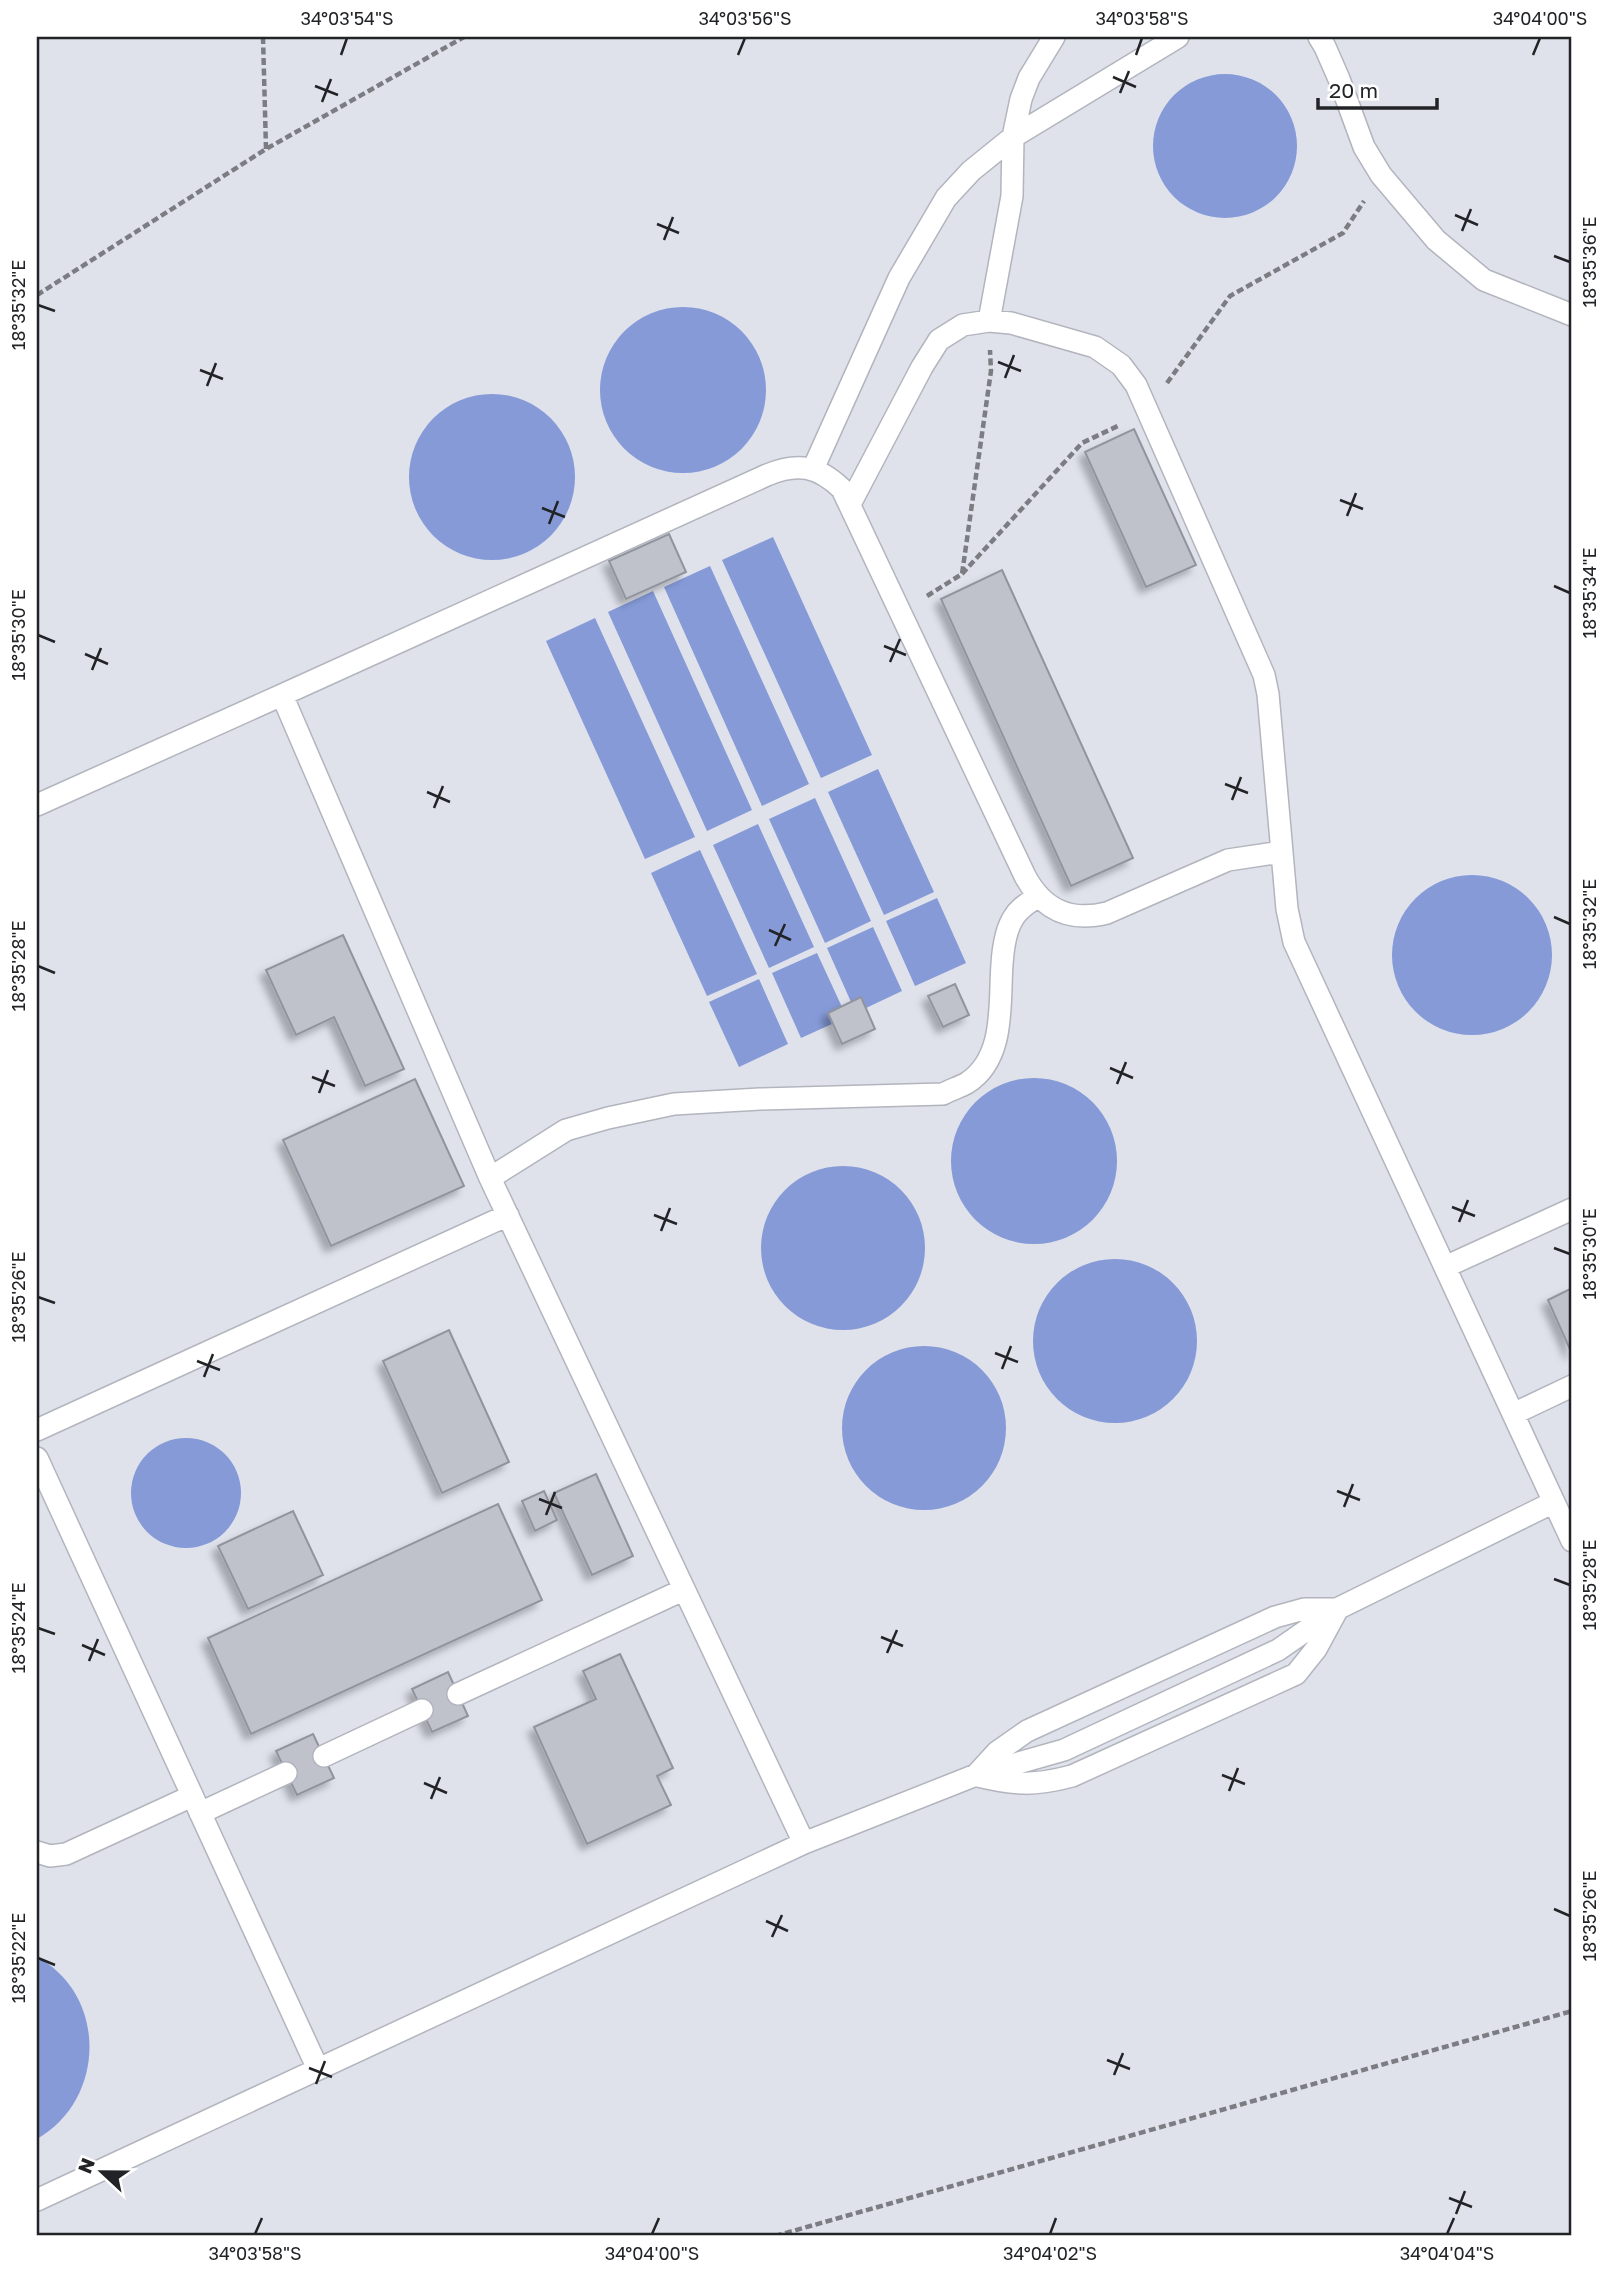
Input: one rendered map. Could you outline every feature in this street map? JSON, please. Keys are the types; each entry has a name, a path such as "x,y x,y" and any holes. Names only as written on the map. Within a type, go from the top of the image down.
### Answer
{"lane":[{"path":"989,321 1012,196 1013,136 1021,99 1042,53 1055,37"},
{"path":"813,469 900,278 946,198 971,171 1013,136 1178,37"},
{"path":"1319,37 1339,79 1364,147 1381,175 1436,240 1484,280 1572,314"},
{"path":"850,504 939,340 963,325 989,321 1011,323 1095,347 1121,365 1136,385 1264,675 1268,694 1287,909 1294,942 1572,1541"},
{"path":"37,805 774,472 797,467 813,469 829,477 842,489 1025,876 1038,896 1060,912 1091,916 1107,913 1228,860 1282,852"},
{"path":"282,695 490,1178 804,1843"},
{"path":"490,1178 566,1130 660,1107 760,1099 943,1094 968,1082 981,1071 998,1038 1002,955 1007,932 1013,918 1038,896"},
{"path":"1445,1267 1572,1209"},
{"path":"37,1430 508,1215"},
{"path":"1513,1414 1572,1386"},
{"path":"37,1458 44,1490 196,1805 318,2069"},
{"path":"37,2200 804,1843 976,1775 1064,1750 1278,1650 1337,1609 1554,1503"},
{"path":"458,1694 683,1590"},
{"path":"976,1775 1011,1740 1064,1714 1275,1617 1304,1609 1337,1609"},
{"path":"976,1775 1013,1783 1044,1784 1072,1776 1296,1674 1328,1629 1337,1609"},
{"path":"324,1756 422,1710"},
{"path":"37,1852 50,1856 66,1854 286,1773"}],"path":[{"path":"263,37 266,149"},
{"path":"37,295 266,149 464,37"},
{"path":"901,612 962,574 1082,443 1148,411 1230,296 1343,233 1381,175"},
{"path":"962,574 991,371 989,321"},
{"path":"775,2236 1572,2011"}],"water":[{"path":"1225,74 1252,80 1276,95 1291,119 1297,146 1291,173 1276,197 1252,212 1225,218 1198,212 1174,197 1159,173 1153,146 1159,119 1174,95 1198,80"},
{"path":"683,307 715,313 742,331 760,358 766,390 760,422 742,449 715,467 683,473 651,467 624,449 606,422 600,390 606,358 624,331 651,313"},
{"path":"492,394 524,401 538,408 550,419 561,431 568,445 575,477 568,509 561,523 550,535 538,546 524,553 492,560 460,553 446,546 434,535 423,523 416,509 409,477 416,445 423,431 434,419 446,408 460,401"},
{"path":"773,537 872,755 821,778 722,560"},
{"path":"710,566 809,784 762,806 664,587"},
{"path":"653,591 752,810 707,831 608,612"},
{"path":"595,618 695,837 645,859 546,641"},
{"path":"878,769 934,892 884,915 828,792"},
{"path":"815,798 871,921 825,943 769,819"},
{"path":"758,824 814,947 769,968 713,845"},
{"path":"700,850 757,974 707,996 651,873"},
{"path":"1472,875 1503,881 1528,899 1546,924 1552,955 1546,986 1528,1011 1503,1029 1472,1035 1441,1029 1416,1011 1398,986 1392,955 1398,924 1416,899 1441,881"},
{"path":"937,898 966,963 915,986 886,921"},
{"path":"873,927 902,991 866,1008 861,998 851,1002 827,948"},
{"path":"817,953 842,1007 828,1013 832,1024 801,1038 772,973"},
{"path":"759,979 788,1044 739,1067 709,1002"},
{"path":"1034,1078 1066,1085 1080,1092 1092,1103 1103,1115 1110,1129 1117,1161 1110,1193 1103,1207 1092,1219 1080,1230 1066,1237 1034,1244 1002,1237 988,1230 976,1219 965,1207 958,1193 951,1161 958,1129 965,1115 976,1103 988,1092 1002,1085"},
{"path":"843,1166 874,1172 901,1190 919,1217 925,1248 919,1279 901,1306 874,1324 843,1330 812,1324 785,1306 767,1279 761,1248 767,1217 785,1190 812,1172"},
{"path":"1115,1259 1147,1265 1161,1272 1173,1283 1184,1295 1191,1309 1197,1341 1191,1373 1184,1387 1173,1399 1161,1410 1147,1417 1115,1423 1083,1417 1069,1410 1057,1399 1046,1387 1039,1373 1033,1341 1039,1309 1046,1295 1057,1283 1069,1272 1083,1265"},
{"path":"924,1346 956,1352 970,1359 982,1370 993,1382 1000,1396 1006,1428 1000,1460 993,1474 982,1486 970,1497 956,1504 924,1510 892,1504 878,1497 866,1486 855,1474 848,1460 842,1428 848,1396 855,1382 866,1370 878,1359 892,1352"},
{"path":"186,1438 207,1442 225,1454 237,1472 241,1493 237,1514 225,1532 207,1544 186,1548 165,1544 147,1532 135,1514 131,1493 135,1472 147,1454 165,1442"},
{"path":"37,1957 60,1974 77,1996 86,2021 90,2048 86,2074 76,2099 60,2122 37,2139"}],"building":[{"path":"1134,429 1196,565 1146,587 1085,452"},
{"path":"669,534 686,572 626,599 609,561"},
{"path":"1002,570 1133,858 1071,886 941,599"},
{"path":"343,935 404,1069 365,1086 334,1017 296,1035 266,970"},
{"path":"955,984 969,1015 943,1027 928,996"},
{"path":"861,997 875,1029 842,1044 828,1013"},
{"path":"415,1079 464,1186 331,1246 283,1140"},
{"path":"1572,1288 1572,1354 1548,1300"},
{"path":"449,1330 509,1462 442,1493 383,1361"},
{"path":"596,1474 633,1556 592,1575 554,1493"},
{"path":"544,1491 557,1520 535,1531 522,1501"},
{"path":"498,1504 542,1600 251,1734 208,1638"},
{"path":"293,1511 323,1575 248,1609 218,1546"},
{"path":"620,1654 673,1768 657,1776 671,1805 587,1844 534,1727 596,1699 583,1671"},
{"path":"448,1672 468,1716 432,1732 412,1689"},
{"path":"313,1734 334,1778 297,1795 276,1751"}]}
